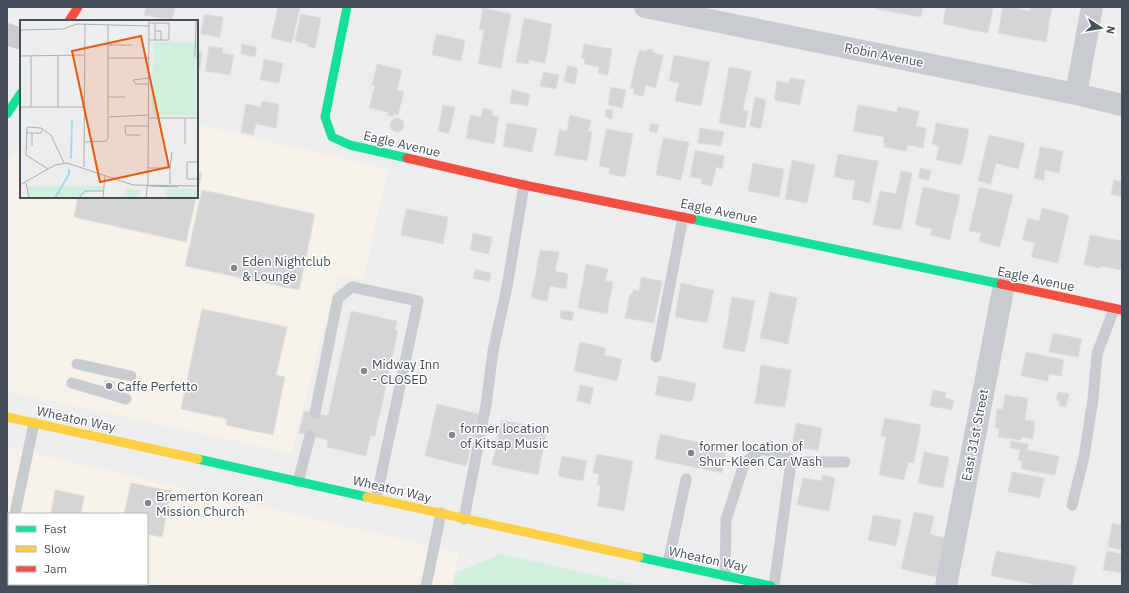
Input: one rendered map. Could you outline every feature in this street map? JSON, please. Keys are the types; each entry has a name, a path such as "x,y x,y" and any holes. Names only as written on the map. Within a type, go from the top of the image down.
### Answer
{"street":[{"path":"70,20 78,7"},
{"name":"Eagle Avenue","path":"347,7 325,117 332,137 350,145 524,185 1118,309"},
{"name":"Robin Avenue","path":"645,7 1076,94 1122,105"},
{"path":"1076,94 1092,7"},
{"path":"7,34 20,39"},
{"path":"7,114 20,94"},
{"name":"East 31st Street","path":"946,586 1004,285"},
{"name":"Wheaton Way","path":"7,418 773,586"}],"lane":[{"path":"464,519 486,405 493,351 507,287 524,185"},
{"path":"656,357 683,217"},
{"path":"315,413 338,298 352,287 418,301 376,498"},
{"path":"1072,504 1084,457 1093,400 1097,354 1118,309"},
{"path":"77,364 131,376"},
{"path":"72,383 126,399"},
{"path":"15,513 34,423"},
{"path":"298,482 310,436"},
{"path":"725,576 726,520 744,464 760,449 785,454 791,462 773,586"},
{"path":"791,462 845,462"},
{"path":"668,563 686,479"},
{"path":"426,586 441,514"}],"shaded area":[{"path":"198,125 388,169 363,280 338,275 291,453 7,391 7,163 20,144 20,198 198,198"},
{"path":"7,447 459,553 452,586 7,586"}],"green space":[{"path":"501,554 643,586 452,586 455,573"}],"building":[{"path":"146,7 175,7 172,20 144,15"},
{"path":"278,7 300,7 292,43 271,38"},
{"path":"876,7 923,7 921,17 875,9"},
{"path":"946,7 993,8 988,33 943,24"},
{"path":"1003,7 1019,7 1019,9 1030,11 1030,7 1052,7 1046,42 998,33"},
{"path":"483,8 511,14 501,68 478,64 484,30 479,29"},
{"path":"204,14 223,17 220,37 201,34"},
{"path":"301,14 321,18 315,48 307,46 308,44 295,41"},
{"path":"524,18 552,24 545,63 529,60 528,64 516,62"},
{"path":"436,34 465,40 461,61 432,55"},
{"path":"242,44 257,47 255,57 241,54"},
{"path":"584,44 612,49 608,75 598,73 599,67 584,64 585,59 581,58"},
{"path":"209,46 223,48 222,53 234,55 230,75 205,71"},
{"path":"647,49 663,55 656,88 646,85 643,96 633,94 635,89 630,88 639,50 647,51"},
{"path":"198,51 202,52 200,69 198,69"},
{"path":"674,55 710,62 701,106 675,101 679,83 669,81"},
{"path":"264,59 283,63 279,83 260,80"},
{"path":"377,64 402,70 397,90 404,92 398,115 393,114 393,117 387,115 388,112 369,108 375,86 372,85"},
{"path":"567,66 578,68 575,84 564,82"},
{"path":"729,67 751,71 743,110 748,111 745,128 719,123"},
{"path":"543,72 559,75 556,89 540,86"},
{"path":"790,78 805,80 800,105 774,100 777,81 789,83"},
{"path":"611,87 626,90 622,108 608,105"},
{"path":"512,90 530,94 528,106 510,103"},
{"path":"755,97 766,100 761,129 750,126"},
{"path":"262,101 279,104 276,128 256,124 253,135 241,132 246,104 261,107"},
{"path":"443,105 455,107 449,134 438,131"},
{"path":"858,105 897,112 898,107 919,111 916,126 926,128 923,148 908,145 906,151 884,147 884,137 853,131"},
{"path":"483,108 493,110 492,116 499,117 494,144 466,138 470,115 481,117"},
{"path":"606,109 613,110 612,119 605,117"},
{"path":"570,115 591,120 588,131 592,132 587,161 555,155 559,130 567,131"},
{"path":"394,118 400,118 404,122 404,128 400,132 394,132 390,128 390,122"},
{"path":"507,123 537,128 532,152 503,146"},
{"path":"651,123 659,125 657,133 649,131"},
{"path":"936,123 969,129 962,165 936,160 939,146 932,144"},
{"path":"700,128 724,132 721,146 698,143"},
{"path":"606,129 633,134 625,177 609,174 610,168 599,166"},
{"path":"989,135 1025,143 1018,169 996,163 991,184 978,181"},
{"path":"663,138 689,142 681,180 656,175"},
{"path":"1040,147 1063,151 1059,173 1045,170 1044,180 1034,178"},
{"path":"695,150 724,156 722,169 716,167 712,186 701,184 702,179 690,177"},
{"path":"838,154 878,161 870,203 852,199 855,181 834,177"},
{"path":"792,160 815,165 807,203 785,199"},
{"path":"753,163 784,169 779,197 748,191"},
{"path":"920,168 931,170 929,180 918,178"},
{"path":"901,171 912,173 901,230 873,225 880,191 896,194"},
{"path":"198,172 202,173 198,190"},
{"path":"1114,180 1122,182 1122,197 1111,194"},
{"path":"923,187 960,195 950,240 931,235 932,229 915,225"},
{"path":"979,187 1013,195 1000,247 979,242 981,233 969,231"},
{"path":"202,190 315,214 299,290 185,266"},
{"path":"78,198 196,198 186,242 74,217"},
{"path":"1042,208 1069,215 1058,263 1031,257 1035,243 1022,240 1028,218 1039,221"},
{"path":"406,209 448,217 443,244 401,235"},
{"path":"473,233 492,237 489,254 470,250"},
{"path":"1090,235 1122,241 1122,270 1101,266 1100,268 1084,265"},
{"path":"540,250 559,252 555,271 568,274 566,289 550,286 547,301 531,298"},
{"path":"586,264 608,269 605,281 613,282 607,314 578,308"},
{"path":"475,269 491,273 489,282 473,278"},
{"path":"641,277 662,281 654,323 625,318 630,294 632,294 633,290 639,291"},
{"path":"681,283 714,290 707,323 675,317"},
{"path":"770,292 797,298 788,344 760,338"},
{"path":"732,297 755,301 745,352 723,348"},
{"path":"202,309 287,327 276,375 285,377 273,435 226,425 227,419 181,409"},
{"path":"561,310 574,312 572,321 560,318"},
{"name":"Midway Inn - CLOSED","path":"351,311 397,321 395,330 398,331 375,436 371,435 366,456 327,447 328,440 299,433 304,411 328,416"},
{"path":"1053,333 1082,339 1078,357 1049,352"},
{"path":"580,342 606,348 604,355 622,359 617,381 574,371"},
{"path":"1026,352 1064,360 1061,376 1049,374 1048,381 1021,376"},
{"path":"761,365 791,370 785,407 755,403"},
{"path":"659,376 696,383 692,402 655,395"},
{"name":"Caffe Perfetto","path":"105,380 115,382 113,392 103,390"},
{"path":"580,385 594,388 590,404 577,401"},
{"path":"933,390 946,392 945,398 954,400 952,410 930,406"},
{"path":"1058,392 1069,394 1066,407 1059,405 1060,400 1056,400"},
{"path":"1005,395 1028,398 1025,420 1035,421 1033,439 1021,437 1021,440 998,437 999,428 995,428 997,409 1003,409"},
{"name":"former location of Kitsap Music","path":"437,404 479,414 466,466 425,456"},
{"path":"885,418 921,425 914,463 908,462 904,480 879,475 886,437 881,436"},
{"path":"501,420 547,429 538,475 492,465"},
{"path":"796,423 822,428 818,451 792,446"},
{"name":"former location of Shur-Kleen Car Wash","path":"660,434 726,448 722,473 655,459"},
{"path":"1011,441 1028,444 1027,450 1059,456 1055,475 1021,469 1022,461 1018,460 1020,450 1010,448"},
{"path":"924,452 949,457 943,488 918,483"},
{"path":"597,454 633,461 624,511 597,506 601,486 597,485 599,474 593,473"},
{"path":"562,456 587,461 583,481 558,476"},
{"path":"1012,472 1044,478 1040,498 1008,492"},
{"path":"822,475 835,478 829,511 797,505 803,478 821,481"},
{"name":"Bremerton Korean Mission Church","path":"131,483 171,491 162,537 148,534 148,513 124,513"},
{"path":"55,490 84,496 81,513 51,513"},
{"path":"914,512 934,516 930,534 950,539 941,578 901,569"},
{"path":"873,515 901,520 896,546 868,540"},
{"path":"1112,523 1122,525 1122,550 1108,547"},
{"path":"996,551 1076,566 1072,586 1043,586 991,576"},
{"path":"1107,551 1122,554 1122,573 1103,570"}],"traffic: fast":[{"path":"347,7 325,117 332,137 350,145 407,158"},
{"path":"7,114 20,94"},
{"path":"692,219 1001,284"},
{"path":"198,459 367,497"},
{"path":"639,557 771,586"}],"traffic: slow":[{"path":"7,417 198,459"},
{"path":"367,497 639,557"}],"traffic: jam":[{"path":"70,20 78,7"},
{"path":"407,158 524,185 692,219"},
{"path":"1001,284 1122,310"}],"place":[{"name":"Eden Nightclub & Lounge","path":"234,268"},
{"name":"Midway Inn - CLOSED","path":"364,371"},
{"name":"Caffe Perfetto","path":"109,386"},
{"name":"former location of Kitsap Music","path":"452,435"},
{"name":"former location of Shur-Kleen Car Wash","path":"691,453"},
{"name":"Bremerton Korean Mission Church","path":"148,503"}]}
